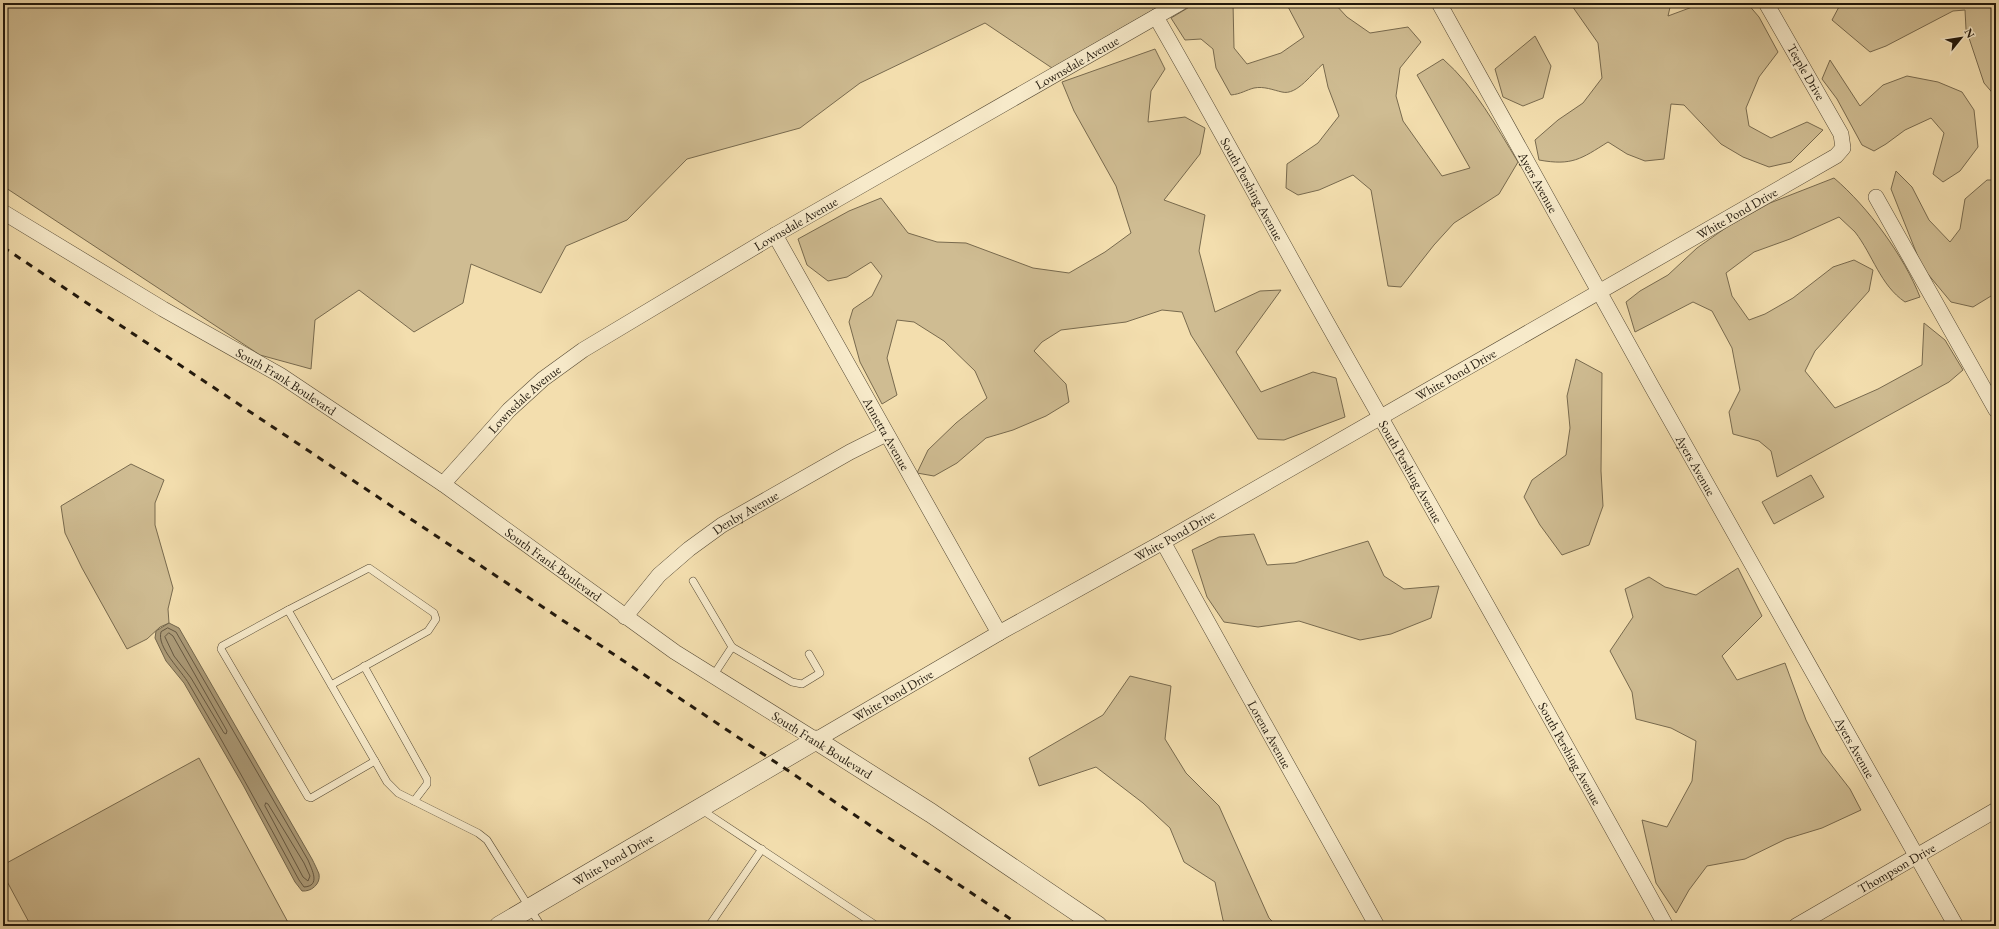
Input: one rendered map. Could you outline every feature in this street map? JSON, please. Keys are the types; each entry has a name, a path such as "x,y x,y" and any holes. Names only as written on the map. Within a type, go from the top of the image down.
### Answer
{"street":[{"name":"Lownsdale Avenue","path":"443,484 509,410 543,379 582,350 775,235 1180,3"},
{"name":"Ayers Avenue","path":"1439,3 1956,926"},
{"name":"Teeple Drive","path":"1766,3 1841,134 1844,142"},
{"name":"South Pershing Avenue","path":"1156,17 1218,124 1274,228 1381,416 1666,926"},
{"name":"White Pond Drive","path":"500,926 999,633 1163,542 1836,156 1841,153 1844,142"},
{"path":"1876,197 1996,410"},
{"name":"South Frank Boulevard","path":"3,212 163,309 280,375 443,484 625,617 713,676 931,813 1098,926"},
{"name":"Annetta Avenue","path":"775,235 999,633"},
{"name":"Denby Avenue","path":"625,617 659,575 689,549 717,529 850,452 886,434"},
{"name":"Lorena Avenue","path":"1163,542 1378,926"},
{"name":"Thompson Drive","path":"1796,926 1996,810"}],"lane":[{"path":"331,685 428,631 436,619 434,613 369,568 222,646 221,649 308,797 311,798 375,761"},
{"path":"693,581 732,646 792,682 802,684 820,673 809,654"},
{"path":"288,610 387,782 398,793 487,840 531,907 541,926"},
{"path":"713,676 732,646"},
{"path":"364,666 428,779 428,784 414,801"},
{"path":"699,808 877,926"},
{"path":"709,926 762,849"}],"shaded area":[{"path":"3,3 1165,3 1052,68 985,23 860,83 800,128 687,159 627,220 566,246 541,293 471,264 463,303 414,332 359,290 315,320 311,369 260,355 3,186"},
{"path":"1196,3 1233,3 1234,48 1247,64 1281,53 1304,37 1286,3 1334,3 1347,17 1370,33 1408,27 1421,42 1400,68 1396,96 1403,121 1442,176 1470,168 1417,75 1443,59 1455,70 1475,94 1518,162 1499,194 1454,223 1434,245 1401,287 1388,286 1371,190 1353,175 1319,190 1298,195 1286,188 1287,164 1318,143 1339,116 1328,87 1323,64 1299,87 1288,92 1268,88 1258,88 1231,95 1216,68 1213,49 1201,39 1185,40 1171,18"},
{"path":"1570,3 1671,3 1668,16 1703,3 1747,3 1759,17 1778,52 1759,77 1746,108 1749,126 1771,138 1807,122 1823,130 1791,162 1769,167 1743,157 1721,144 1684,105 1671,104 1664,159 1645,161 1627,154 1608,142 1576,160 1550,162 1539,160 1535,140 1558,120 1583,103 1602,78 1598,43"},
{"path":"1841,3 1996,3 1996,97 1984,83 1966,29 1965,10 1953,11 1886,46 1870,52 1832,20"},
{"path":"1535,36 1551,66 1543,98 1523,106 1503,97 1495,69"},
{"path":"1155,49 1165,69 1151,91 1148,122 1185,117 1205,128 1200,154 1164,200 1205,215 1199,251 1215,312 1260,291 1281,290 1236,352 1261,392 1313,372 1336,378 1345,417 1284,440 1258,439 1191,335 1182,312 1162,310 1126,322 1061,330 1042,342 1034,351 1066,384 1069,402 1046,416 1013,430 986,438 957,463 934,476 917,473 928,450 956,423 987,398 975,371 944,341 914,322 897,320 887,358 897,395 882,404 860,362 849,322 853,309 872,296 882,276 871,262 847,277 828,281 807,265 798,239 849,211 881,198 908,233 937,242 966,243 1033,268 1069,273 1105,252 1131,233 1116,186 1074,111 1062,82"},
{"path":"1830,60 1860,106 1883,85 1907,76 1938,82 1962,92 1974,110 1978,147 1960,171 1943,182 1933,174 1944,133 1931,118 1905,130 1874,151 1862,145 1837,99 1822,79"},
{"path":"1896,171 1912,187 1929,220 1950,242 1960,229 1965,199 1987,180 1996,180 1996,293 1973,307 1951,302 1922,267 1891,189"},
{"path":"1834,178 1860,203 1884,233 1905,265 1920,297 1905,302 1896,295 1883,278 1855,232 1839,217 1790,239 1754,252 1726,273 1732,296 1749,320 1765,314 1793,298 1833,267 1854,260 1873,270 1869,291 1815,351 1805,371 1835,408 1878,389 1922,365 1924,323 1945,340 1963,370 1949,382 1777,477 1771,451 1759,441 1733,434 1729,412 1740,390 1732,348 1712,311 1693,302 1635,332 1626,302 1640,291 1668,275 1697,248 1727,227 1770,203"},
{"path":"1576,359 1602,373 1601,471 1603,506 1589,545 1562,555 1540,525 1524,497 1532,480 1566,455 1570,428 1567,396"},
{"path":"131,464 164,480 155,503 155,525 173,588 168,609 169,623 160,627 147,639 127,649 82,568 65,533 61,506"},
{"path":"1811,475 1824,497 1774,524 1762,502"},
{"path":"1254,534 1267,565 1295,563 1368,541 1384,576 1404,589 1439,586 1431,618 1391,634 1360,640 1299,621 1258,627 1224,622 1207,597 1192,550 1219,537"},
{"path":"1738,568 1762,616 1722,656 1737,680 1785,663 1806,720 1822,753 1850,789 1861,810 1822,828 1786,839 1745,859 1707,866 1689,890 1676,913 1656,883 1642,820 1667,827 1692,781 1696,741 1671,728 1636,719 1632,692 1610,651 1633,617 1625,589 1649,577 1665,587 1696,595"},
{"path":"1130,676 1171,686 1165,739 1186,773 1219,806 1269,918 1277,926 1228,926 1223,920 1215,882 1184,862 1170,828 1143,803 1096,767 1039,786 1029,758 1103,715"},
{"path":"199,758 290,926 31,926 3,874 3,865"}],"water":[{"path":"169,623 179,628 312,859 319,874 319,878 317,884 312,889 302,891 295,882 243,785 184,683 166,661 155,638 156,631"}],"railway":[{"path":"3,247 1021,926"}]}
